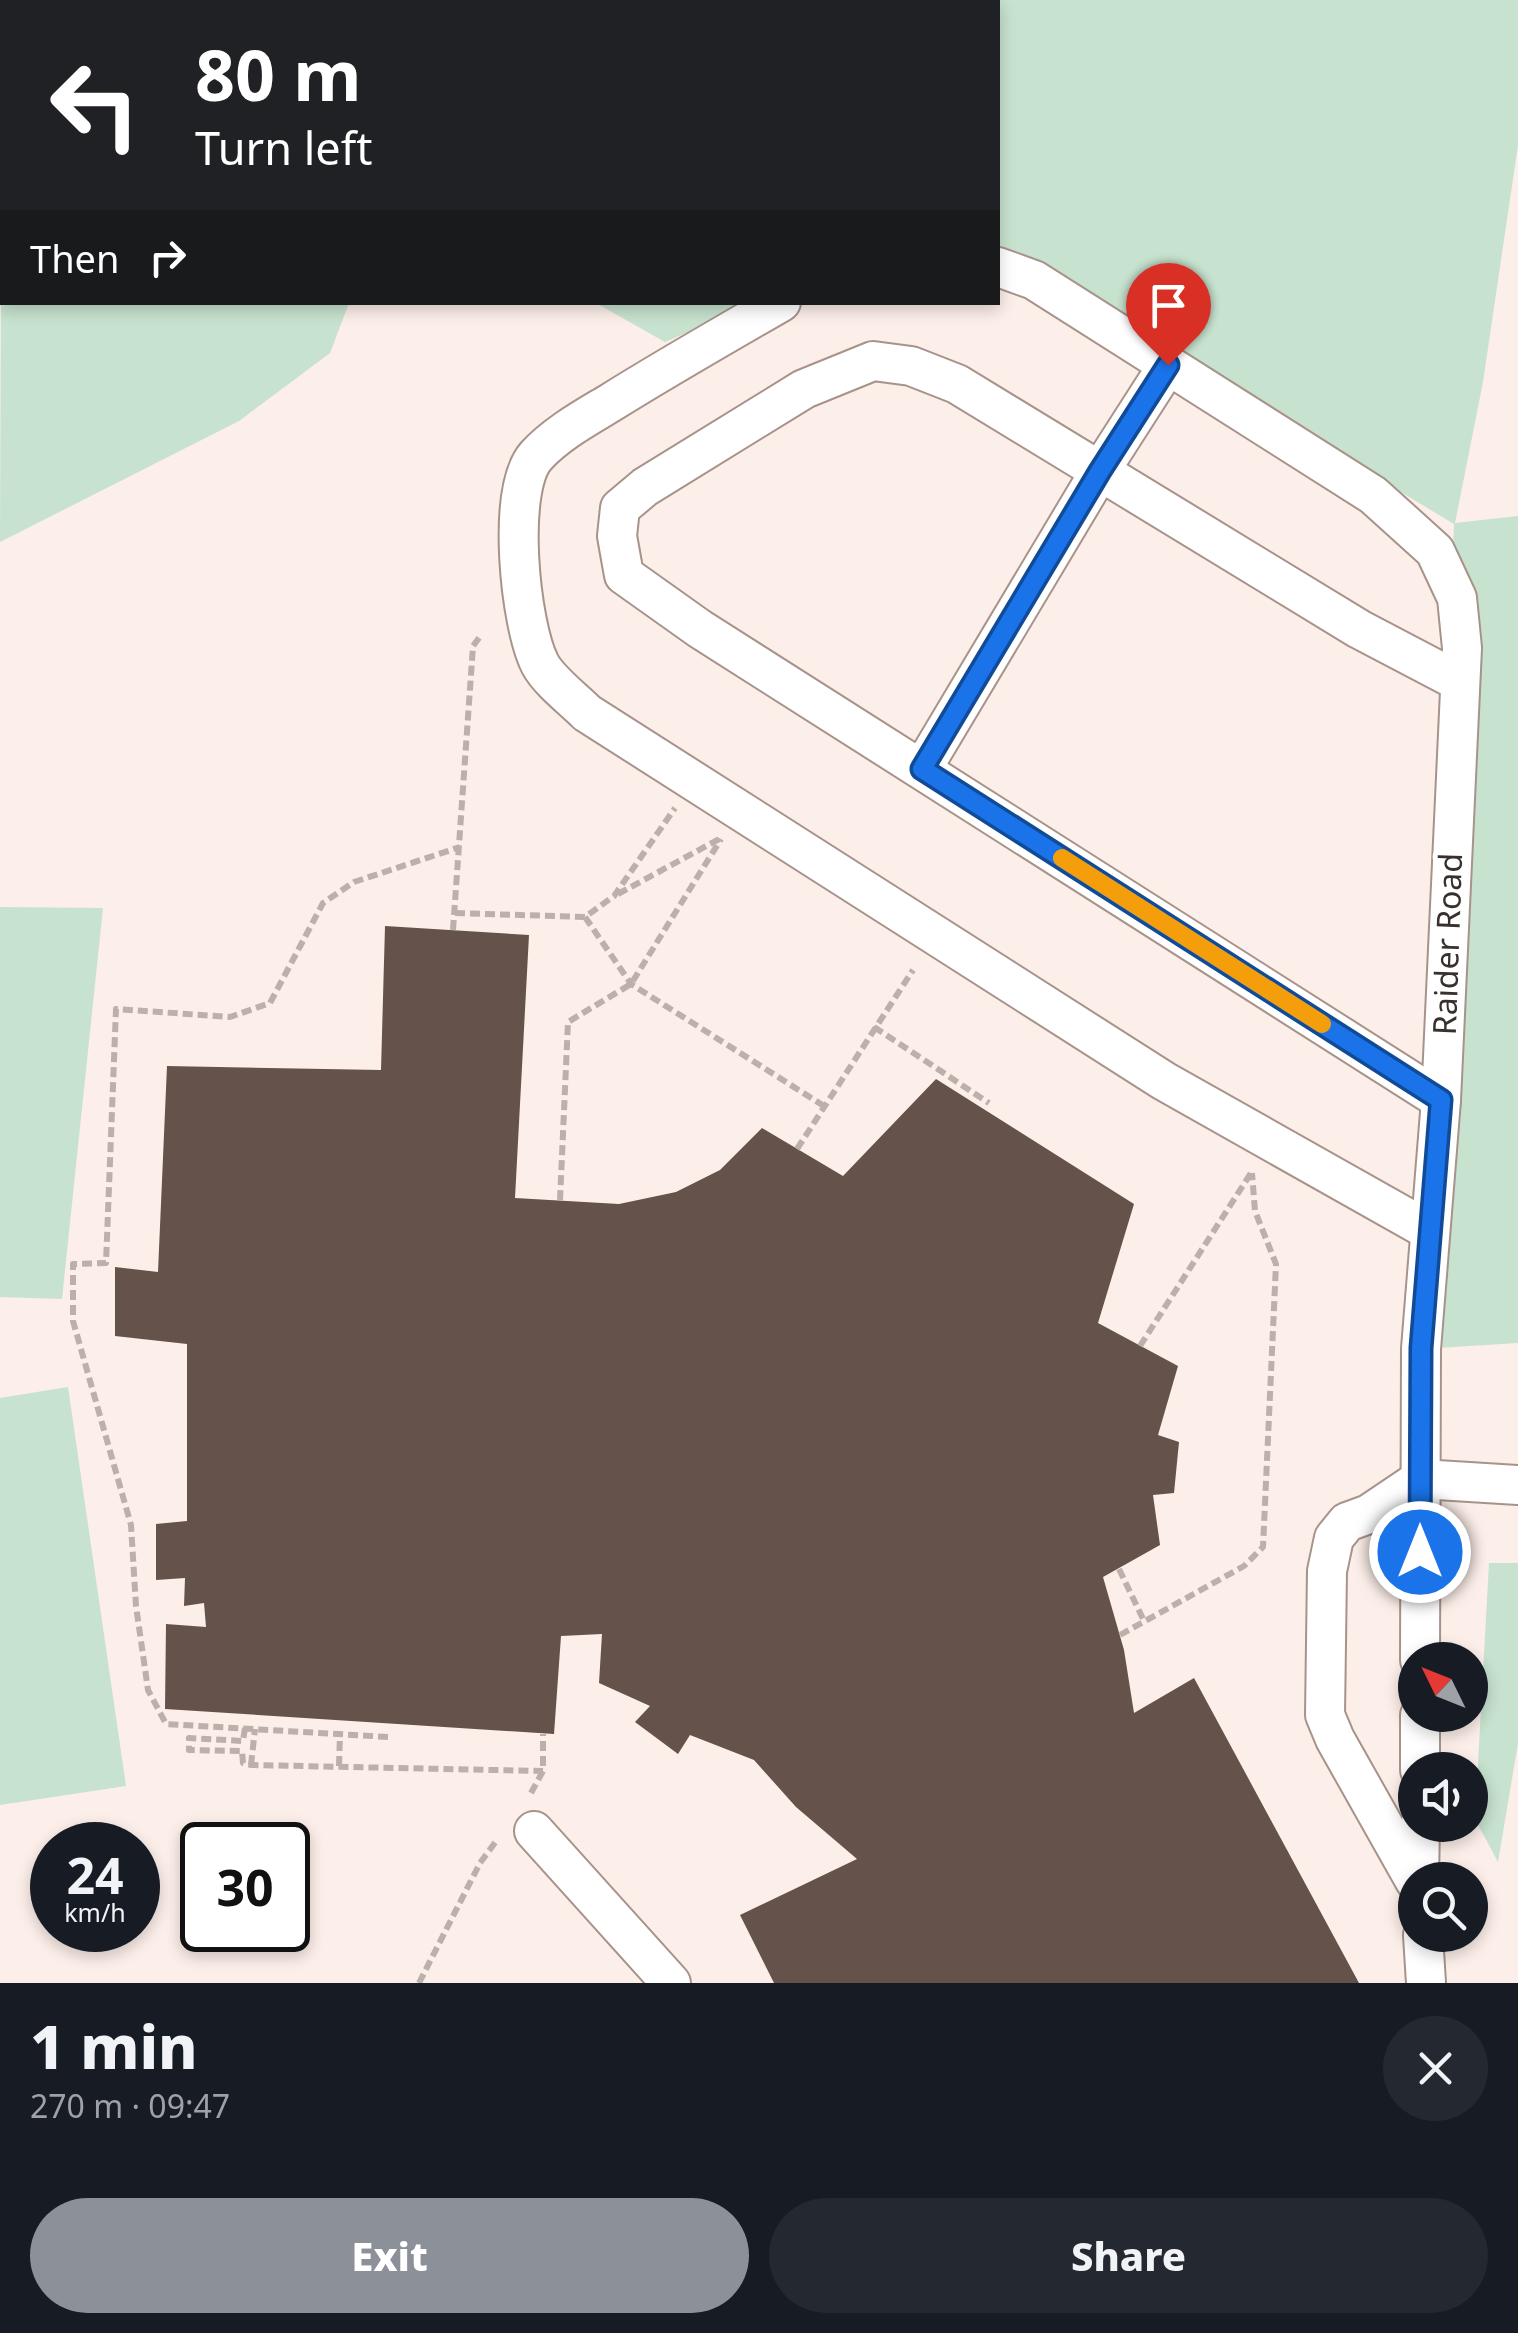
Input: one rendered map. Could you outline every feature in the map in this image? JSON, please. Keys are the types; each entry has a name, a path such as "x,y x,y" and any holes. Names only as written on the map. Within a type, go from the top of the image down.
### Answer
{"street":[{"name":"Raider Road","path":"1000,268 1034,280 1373,495 1435,552 1457,598 1461,665 1441,1100 1421,1348 1420,1642"},
{"path":"776,305 589,416 534,458 522,490 518,553 523,600 540,664 587,713 1164,1081 1430,1231"},
{"path":"1441,1100 700,629 624,575 617,536 620,508 645,487 804,389 873,362 912,366 957,384 1359,629 1461,665"},
{"path":"922,769 1168,365"},
{"path":"1406,1862 1335,1739 1325,1714 1326,1571 1334,1538 1346,1522 1369,1514 1420,1479 1518,1485"},
{"path":"519,1824 671,1983"},
{"path":"1424,1952 1426,1983"}],"path":[{"path":"453,930 473,646 481,635"},
{"path":"614,896 675,808"},
{"path":"455,914 585,917 614,896 722,838 631,984 568,1022 560,1200"},
{"path":"388,1736 166,1724 148,1690 136,1606 131,1525 73,1321 73,1264 106,1263 116,1009 230,1018 270,1003 323,903 354,882 460,846"},
{"path":"585,917 631,984 824,1106"},
{"path":"797,1149 913,970"},
{"path":"874,1026 990,1103"},
{"path":"1120,1635 1244,1566 1263,1547 1276,1264 1254,1211 1252,1172 1140,1346"},
{"path":"1119,1568 1144,1621"},
{"path":"245,1728 242,1741 188,1738 189,1750 242,1752 243,1763 251,1764 543,1771"},
{"path":"251,1764 255,1729"},
{"path":"339,1766 340,1734"},
{"path":"419,1983 480,1863 519,1824 543,1771 543,1734"}],"green space":[{"path":"1000,0 1518,0 1518,145 1483,382 1455,523 1518,516 1518,1343 1421,1349 1454,524 1000,251"},
{"path":"1,305 348,305 330,353 239,421 0,542"},
{"path":"600,305 750,305 665,342"},
{"path":"0,907 103,908 62,1299 0,1297"},
{"path":"68,1387 126,1786 0,1805 0,1398"},
{"path":"1489,1563 1518,1563 1518,1743 1498,1862 1487,1842 1488,1752 1479,1752 1480,1732 1488,1732 1488,1642 1485,1642"}],"building":[{"path":"385,926 529,935 515,1198 619,1204 676,1192 720,1170 762,1128 843,1176 936,1079 1134,1204 1098,1323 1178,1366 1158,1435 1179,1442 1174,1493 1153,1495 1160,1545 1103,1577 1124,1650 1134,1713 1194,1678 1359,1983 774,1983 740,1915 857,1859 796,1807 754,1760 690,1735 678,1754 635,1722 650,1706 599,1683 602,1634 561,1636 554,1734 165,1709 166,1624 206,1627 204,1603 184,1606 185,1578 156,1580 156,1524 187,1521 187,1344 115,1336 115,1267 158,1272 167,1066 381,1070"}],"slow traffic":[{"path":"1062,858 1322,1024"}],"route":[{"path":"1168,365 922,769 1441,1100 1421,1348 1420,1552"}]}
